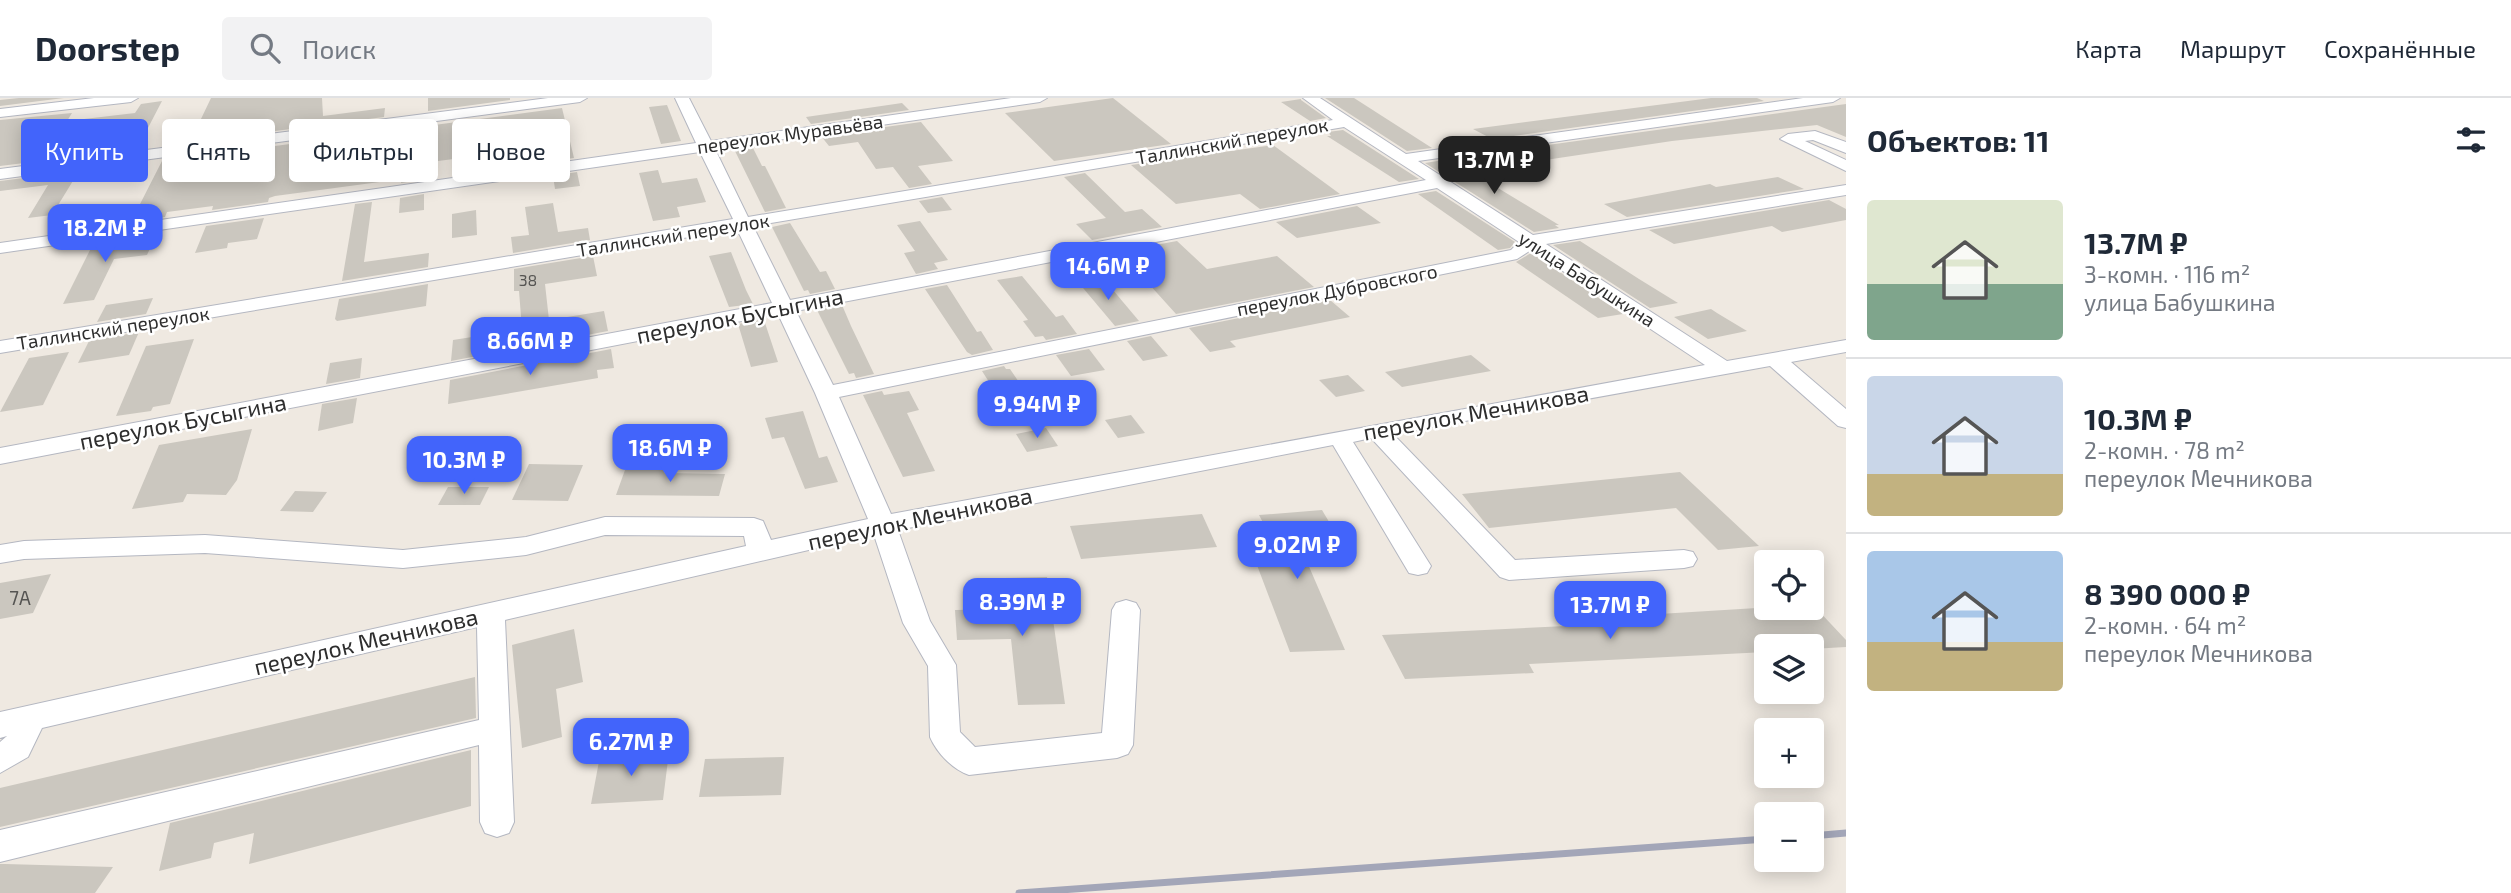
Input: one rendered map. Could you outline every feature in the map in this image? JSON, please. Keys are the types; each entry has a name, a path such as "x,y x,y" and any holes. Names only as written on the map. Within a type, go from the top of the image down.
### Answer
{"street":[{"path":"0,113 131,98"},
{"path":"0,174 580,98"},
{"path":"682,98 826,393 883,524 917,624 942,664 945,737 969,761 1117,745 1126,610"},
{"name":"переулок Муравьёва","path":"0,248 1040,98"},
{"name":"улица Бабушкина","path":"1310,98 1724,368"},
{"path":"1402,159 1810,101 1833,105"},
{"name":"Таллинский переулок","path":"0,347 1345,122"},
{"path":"1846,149 1815,135 1787,139 1846,166"},
{"path":"1819,153 1846,149"},
{"name":"переулок Бусыгина","path":"0,456 1438,183"},
{"name":"переулок Дубровского","path":"826,393 1517,254 1531,241 1846,190"},
{"name":"переулок Мечникова","path":"0,725 883,524 1339,437 1846,346"},
{"path":"1776,359 1846,421"},
{"path":"1377,430 1509,570 1684,559"},
{"path":"1339,437 1418,566"},
{"path":"0,554 24,550 205,544 403,559 526,546 605,526 754,527 761,552"},
{"path":"491,613 497,822"},
{"path":"0,759 18,748 33,718"},
{"path":"0,846 494,729"}],"building":[{"path":"64,98 0,106 0,100"},
{"path":"211,98 322,98 323,116 385,108 384,117 368,119 289,119 289,129 275,131 275,119 201,119"},
{"path":"428,98 510,98 510,100 428,111"},
{"path":"1113,98 1171,144 1054,161 1005,113"},
{"path":"1325,98 1354,98 1432,148 1407,151"},
{"path":"1711,98 1757,98 1764,101 1492,139 1473,129"},
{"path":"1301,99 1326,118 1310,121 1281,102"},
{"path":"162,101 148,128 148,119 84,119 135,113 141,104"},
{"path":"902,103 909,110 811,124 806,117"},
{"path":"1846,104 1846,137 1817,125 1672,141 1532,162 1511,150"},
{"path":"667,105 681,141 661,144 649,107"},
{"path":"562,108 565,119 479,119"},
{"path":"72,113 68,119 21,119 21,163 0,166 0,120"},
{"path":"921,122 953,161 918,166 932,184 909,188 893,167 876,169 858,142 829,146 821,136"},
{"path":"452,123 452,159 438,161 438,124"},
{"path":"1343,130 1419,179 1399,182 1327,136 1331,136 1328,132"},
{"path":"570,141 574,158 570,158"},
{"path":"289,144 289,182 380,182 275,196 269,198 268,202 212,210 213,206 167,212 165,217 103,226 110,212 138,208 162,161 162,182 275,182 275,146"},
{"path":"1273,145 1340,194 1260,209 1240,194 1176,204 1131,165"},
{"path":"752,146 786,208 765,212 734,149"},
{"path":"1450,159 1559,225 1555,225 1559,228 1534,232 1425,163"},
{"path":"658,170 662,183 697,178 706,202 677,207 680,217 653,221 639,173"},
{"path":"577,172 580,186 555,189 554,182 570,182 570,173"},
{"path":"1085,173 1125,212 1142,209 1162,227 1092,240 1076,224 1106,218 1064,177"},
{"path":"1778,177 1804,189 1627,217 1604,204 1710,184 1716,187"},
{"path":"21,178 21,182 72,182 52,215 28,218 48,185 0,191 0,181"},
{"path":"1436,191 1515,242 1510,248 1498,250 1418,194"},
{"path":"424,194 424,210 399,213 400,198"},
{"path":"942,197 952,210 928,213 919,201"},
{"path":"1829,200 1846,209 1846,220 1782,232 1772,226 1674,244 1649,230"},
{"path":"372,202 364,262 429,253 428,267 342,281 355,204"},
{"path":"553,203 558,232 588,228 590,240 513,253 511,237 529,235 525,207"},
{"path":"1357,206 1381,223 1297,238 1276,222"},
{"path":"476,210 477,235 452,238 452,214"},
{"path":"264,218 257,239 228,243 227,248 195,253 206,226"},
{"path":"920,221 948,260 934,263 938,269 916,274 904,253 915,251 897,225"},
{"path":"790,223 820,272 826,271 835,289 810,294 808,290 804,291 772,227"},
{"path":"157,233 147,255 114,259 94,300 63,304 94,242"},
{"path":"1177,241 1207,269 1277,256 1314,287 1176,314 1129,262 1121,270 1106,254"},
{"path":"1580,241 1678,303 1650,308 1553,245"},
{"path":"731,252 753,304 729,307 709,256"},
{"path":"1531,253 1623,314 1598,318 1516,262"},
{"path":"593,256 597,276 545,284 549,320 604,311 608,331 451,361 453,340 522,329 519,291 514,291 514,269"},
{"path":"1022,276 1056,317 1063,315 1077,334 1046,340 1043,336 1035,337 1023,321 1028,320 997,280"},
{"path":"1102,277 1139,321 1115,326 1078,282"},
{"path":"428,284 426,306 337,321 335,319 339,299"},
{"path":"947,285 977,332 981,331 993,350 972,355 967,352 925,289"},
{"path":"153,298 146,314 97,322 106,305"},
{"path":"1330,300 1350,317 1230,341 1236,347 1210,352 1189,328"},
{"path":"842,305 874,374 856,378 854,373 849,374 817,310"},
{"path":"1711,309 1747,331 1708,339 1674,317"},
{"path":"760,320 761,324 765,323 778,362 751,367 738,324"},
{"path":"139,332 129,355 78,363 89,341"},
{"path":"1151,336 1168,356 1143,361 1127,341"},
{"path":"194,339 170,404 153,407 151,411 116,416 146,346"},
{"path":"611,349 614,368 597,370 598,378 448,404 450,380"},
{"path":"1089,349 1105,370 1071,376 1056,355"},
{"path":"69,352 43,405 0,412 29,358"},
{"path":"1471,355 1491,371 1402,387 1385,372"},
{"path":"362,358 360,378 326,384 330,363"},
{"path":"1004,366 1010,369 1023,388 996,393 982,371"},
{"path":"1348,375 1365,391 1336,397 1319,380"},
{"path":"882,391 884,395 909,391 919,410 907,413 935,471 903,477 863,395"},
{"path":"357,398 353,423 318,431 322,404"},
{"path":"803,411 819,458 827,456 838,482 805,489 784,437 772,439 765,418"},
{"path":"1131,415 1145,433 1118,438 1105,420"},
{"path":"1046,428 1058,446 1027,452 1016,434"},
{"path":"252,429 237,480 226,495 187,494 183,502 132,509 159,445"},
{"path":"529,464 583,465 568,501 512,500"},
{"path":"625,470 725,474 719,496 616,495"},
{"path":"1680,472 1759,546 1718,550 1676,508 1489,528 1462,494"},
{"path":"448,487 489,487 480,505 438,505"},
{"path":"295,491 327,492 313,512 280,511"},
{"path":"1322,510 1338,537 1298,541 1345,650 1290,652 1252,552 1278,551 1259,515"},
{"path":"1202,514 1217,547 1081,559 1070,526"},
{"path":"51,574 33,613 0,619 0,583"},
{"path":"1047,577 1065,704 1018,705 1011,639 957,640 955,610 1007,609 1004,578"},
{"path":"1754,608 1754,620 1824,620 1824,617 1846,640 1846,647 1824,648 1824,634 1754,634 1754,653 1529,664 1534,673 1405,679 1382,635 1566,626 1562,620"},
{"path":"574,629 583,682 556,689 562,737 522,748 512,645"},
{"path":"475,677 476,718 0,827 0,788"},
{"path":"471,750 471,806 249,864 254,833 214,843 211,858 159,871 170,823"},
{"path":"669,752 663,800 591,804 600,756"},
{"path":"784,757 781,795 699,797 705,759"},
{"path":"0,864 113,867 95,893 0,893"}],"railway":[{"path":"1824,835 1846,833"},
{"path":"1019,893 1754,840"}]}
